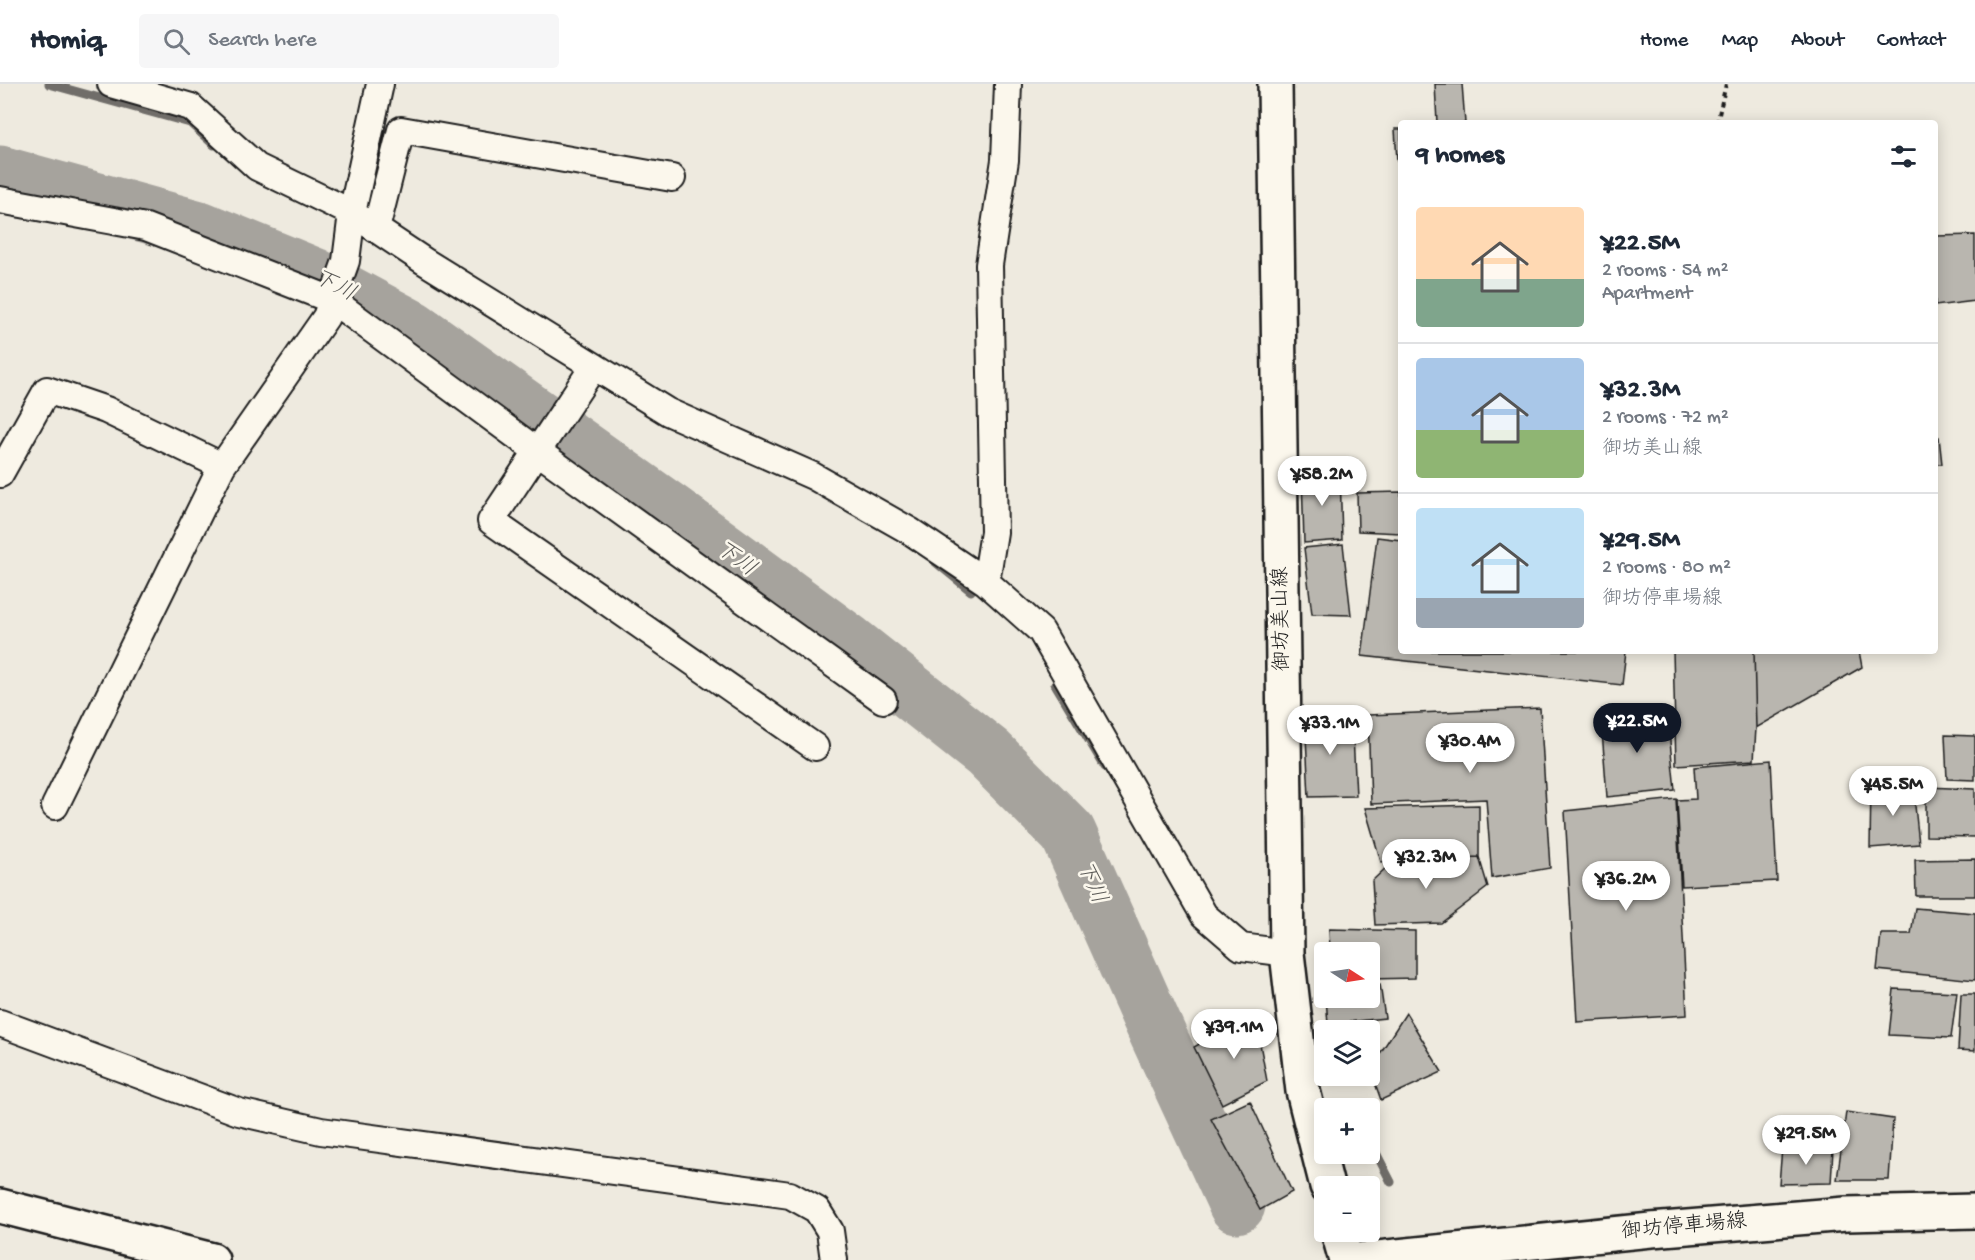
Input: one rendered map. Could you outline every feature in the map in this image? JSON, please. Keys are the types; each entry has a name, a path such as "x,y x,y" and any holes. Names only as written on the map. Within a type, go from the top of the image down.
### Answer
{"main road":[{"name":"御坊美山線","path":"1275,84 1287,953 1303,1091 1324,1176"},
{"path":"0,1206 212,1260"},
{"name":"御坊停車場線","path":"1358,1260 1651,1230 1846,1214 1975,1211"},
{"path":"1341,1242 1346,1260"}],"street":[{"path":"111,84 192,107 257,167 352,213 668,412 813,476 910,531 986,582 1041,631 1204,915 1241,947 1287,953"},
{"path":"55,806 222,466 326,317 345,261 352,213 380,84"},
{"path":"986,582 994,532 989,266 1005,160 1008,84"},
{"path":"376,230 400,130 672,178"},
{"path":"0,200 146,227 332,300 883,700"},
{"path":"594,366 491,521 815,747"},
{"path":"0,474 47,390 106,410 222,466"},
{"path":"0,1023 239,1112 321,1131 790,1195 817,1210 830,1231 834,1260"}],"path":[{"path":"1718,120 1726,84"}],"building":[{"path":"1435,84 1462,84 1465,120 1437,120"},
{"path":"1395,129 1398,129 1397,161"},
{"path":"1975,235 1975,301 1938,306 1938,236"},
{"path":"1938,437 1939,437 1942,464 1938,464"},
{"path":"1340,471 1342,540 1304,543 1302,475"},
{"path":"1398,492 1398,533 1358,531 1357,493"},
{"path":"1377,537 1398,540 1398,654 1626,654 1622,685 1362,656"},
{"path":"1343,544 1351,615 1312,614 1304,548"},
{"path":"1673,654 1754,654 1756,728 1754,760 1676,765"},
{"path":"1754,654 1860,654 1862,667 1756,728"},
{"path":"1540,708 1550,868 1492,878 1486,799 1371,804 1368,715"},
{"path":"1667,713 1675,790 1607,797 1601,717"},
{"path":"1352,715 1356,796 1309,797 1305,716"},
{"path":"1945,735 1975,736 1975,780 1947,779"},
{"path":"1771,760 1777,881 1682,886 1677,800 1696,799 1694,767"},
{"path":"1871,785 1913,787 1919,844 1870,848"},
{"path":"1926,787 1975,789 1975,837 1926,836"},
{"path":"1676,799 1687,1015 1577,1022 1565,811"},
{"path":"1479,805 1479,857 1381,862 1365,808"},
{"path":"1479,857 1488,887 1441,923 1375,925 1372,881 1390,864"},
{"path":"1975,859 1975,896 1916,896 1915,860"},
{"path":"1915,908 1975,913 1975,980 1877,970 1881,934 1911,934"},
{"path":"1329,929 1415,931 1415,978 1380,979 1380,942 1330,942"},
{"path":"1380,984 1385,1018 1328,1020 1327,1008 1380,1008"},
{"path":"1894,989 1957,992 1951,1038 1889,1035"},
{"path":"1961,994 1975,994 1975,1051 1958,1050"},
{"path":"1406,1013 1442,1072 1381,1100 1376,1086 1380,1086 1380,1053"},
{"path":"1246,1017 1258,1033 1267,1081 1222,1104 1194,1047"},
{"path":"1250,1101 1292,1192 1260,1210 1211,1119"},
{"path":"1846,1112 1893,1119 1889,1180 1837,1180"},
{"path":"1782,1148 1833,1149 1831,1183 1779,1184"}],"waterway":[{"path":"49,84 190,123 214,145"},
{"name":"下川","path":"0,174 199,229 314,276 413,329 671,512 848,642 988,753 1068,833 1237,1205"},
{"path":"933,560 971,591"},
{"path":"1055,684 1105,767"},
{"path":"1380,1161 1391,1182"}]}
